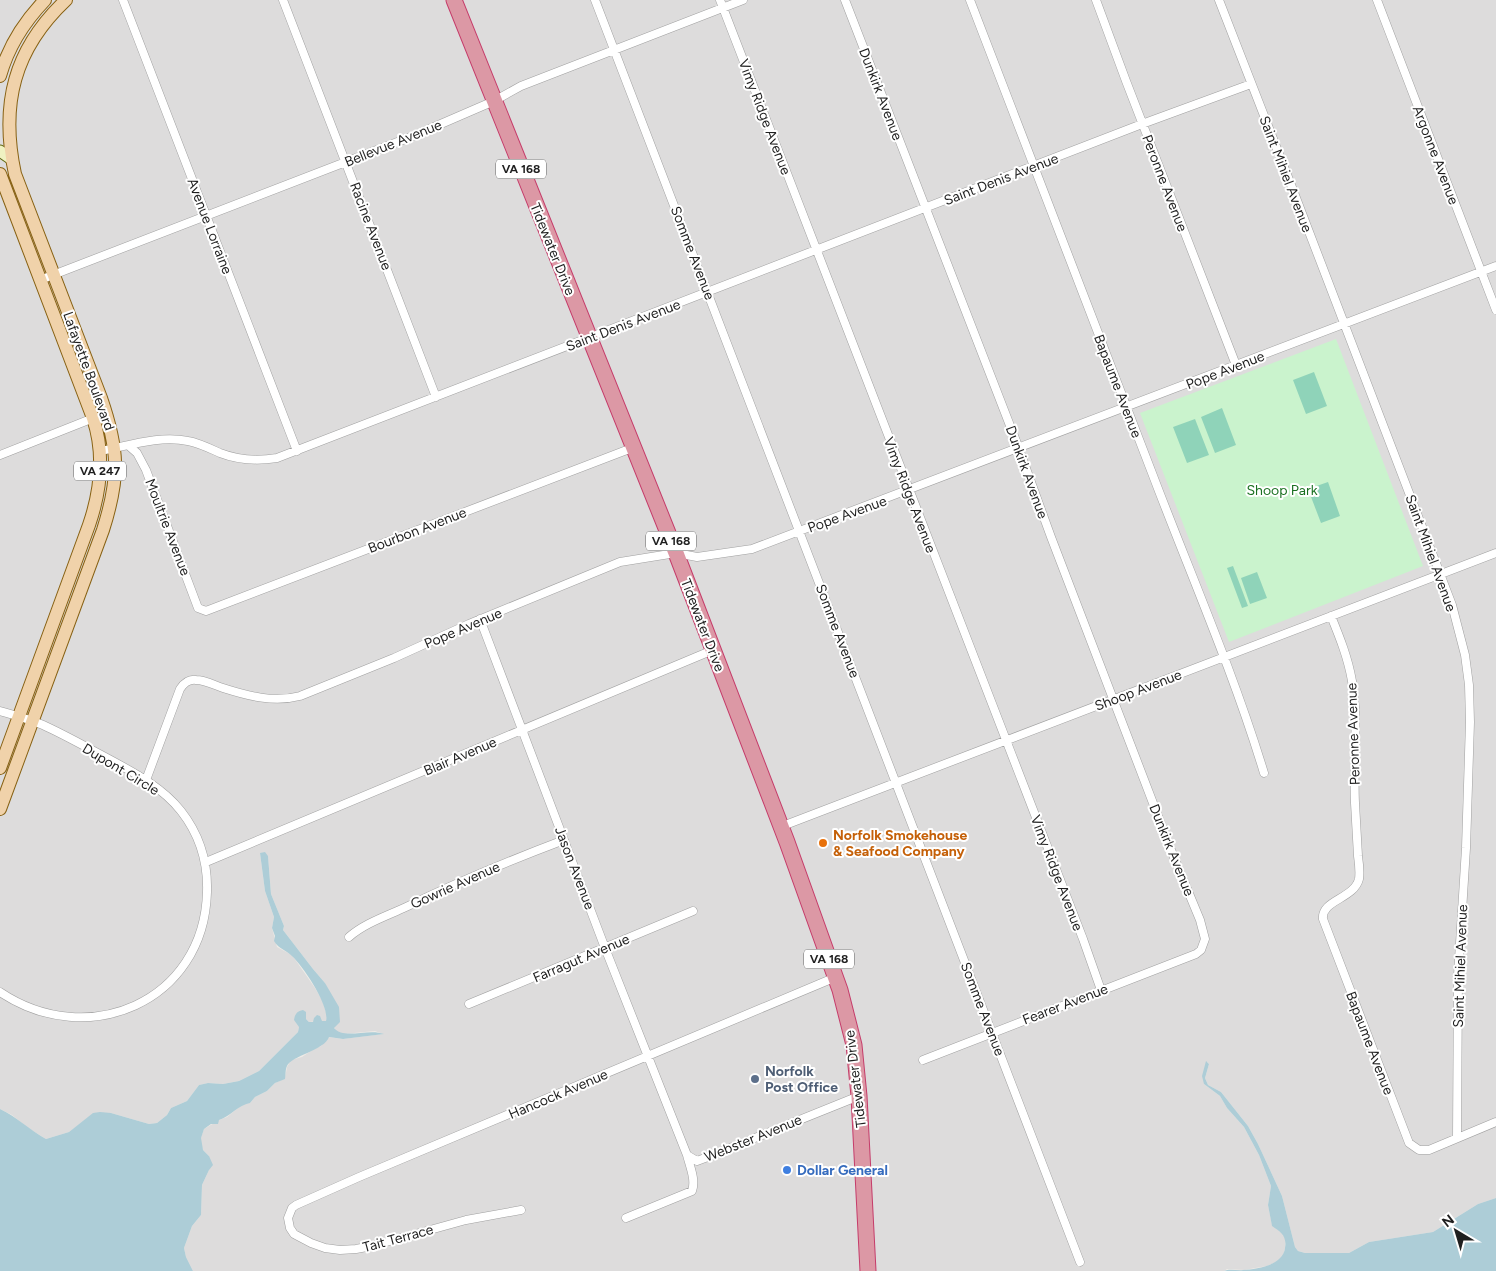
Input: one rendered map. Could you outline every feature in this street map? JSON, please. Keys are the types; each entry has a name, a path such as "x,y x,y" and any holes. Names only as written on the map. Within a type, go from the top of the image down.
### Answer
{"highway":[{"name":"Tidewater Drive","path":"454,0 632,448 676,553 790,849 836,978 854,1045 859,1096 868,1271"}],"main road":[{"path":"0,72 17,35 44,0"},
{"name":"Lafayette Boulevard","path":"0,809 110,509 114,489 115,448 106,413 15,174 5,155 9,99 13,80 38,29 66,0"},
{"name":"Lafayette Boulevard","path":"0,174 93,418 100,451 99,487 96,504 0,768"}],"street":[{"name":"Avenue Lorraine","path":"123,0 296,451"},
{"name":"Racine Avenue","path":"283,0 436,397"},
{"name":"Somme Avenue","path":"595,0 1080,1262"},
{"name":"Bellevue Avenue","path":"40,280 346,162 494,101 521,86 615,50 721,4 743,0"},
{"name":"Dunkirk Avenue","path":"846,0 1171,850 1200,920 1205,936 1204,944"},
{"name":"Bapaume Avenue","path":"970,0 1223,657 1264,773"},
{"name":"Peronne Avenue","path":"1096,0 1236,365"},
{"name":"Saint Mihiel Avenue","path":"1219,0 1452,605 1465,656 1469,685 1470,722 1467,839 1458,975 1457,1138"},
{"name":"Argonne Avenue","path":"1377,0 1496,310"},
{"name":"Vimy Ridge Avenue","path":"721,4 1083,939 1101,990"},
{"path":"0,72 13,80"},
{"name":"Saint Denis Avenue","path":"100,451 149,441 170,439 187,440 236,458 251,460 277,458 1142,124 1251,84"},
{"name":"Pope Avenue","path":"146,780 180,689 190,680 201,680 249,695 275,700 287,700 300,696 620,562 676,553 697,557 752,549 909,491 1496,266"},
{"path":"0,455 106,413"},
{"name":"Moultrie Avenue","path":"129,446 137,452 146,470 198,608 202,610"},
{"name":"Bourbon Avenue","path":"202,610 206,611 632,448"},
{"name":"Shoop Avenue","path":"780,827 1496,553"},
{"name":"Peronne Avenue","path":"1331,616 1342,643 1353,683 1356,733 1355,796 1359,876 1354,888 1350,892 1326,907 1323,911 1323,918 1332,942"},
{"name":"Jason Avenue","path":"480,619 671,1117"},
{"name":"Blair Avenue","path":"206,862 713,650"},
{"name":"Dupont Circle","path":"0,711 33,721 68,737 146,780 179,809 189,821 206,862 207,901 201,930 187,961 160,990 145,1000 112,1014 80,1018 57,1016 34,1010 0,992"},
{"name":"Gowrie Avenue","path":"349,937 362,928 431,895 498,865 564,840"},
{"name":"Farragut Avenue","path":"469,1004 692,911"},
{"name":"Bapaume Avenue","path":"1332,942 1409,1142 1414,1147 1425,1150 1457,1138"},
{"name":"Fearer Avenue","path":"923,1060 1196,954 1204,944"},
{"name":"Hancock Avenue","path":"288,1218 292,1208 305,1201 836,978"},
{"name":"Webster Avenue","path":"671,1117 686,1156 697,1161 859,1096"},
{"path":"1457,1138 1496,1122"},
{"path":"626,1218 692,1191 694,1186 693,1179 686,1156"},
{"name":"Tait Terrace","path":"288,1218 290,1228 294,1234 325,1248 340,1250 372,1246 466,1220 521,1210"}],"shaded area":[{"path":"0,0 1496,0 1496,1198 1478,1204 1433,1232 1369,1242 1349,1253 1305,1253 1298,1251 1295,1247 1282,1196 1258,1144 1248,1126 1221,1092 1208,1085 1205,1078 1209,1064 1207,1062 1204,1084 1220,1096 1227,1108 1244,1127 1259,1155 1271,1186 1268,1205 1272,1225 1285,1238 1285,1248 1283,1256 1267,1266 1244,1270 1227,1269 1224,1271 193,1271 184,1248 192,1226 201,1215 202,1185 209,1170 209,1156 201,1145 204,1129 227,1117 243,1104 250,1103 255,1097 285,1078 287,1067 291,1060 302,1057 321,1046 328,1037 343,1039 383,1034 375,1031 344,1034 335,1031 325,983 283,930 284,926 271,894 268,856 260,853 265,891 274,917 272,928 277,947 292,955 315,988 323,1002 327,1016 326,1021 309,1022 306,1019 299,1027 298,1032 259,1071 239,1081 199,1085 187,1101 171,1108 167,1115 157,1123 149,1124 111,1113 93,1114 69,1132 46,1139 12,1115 0,1109"}],"green space":[{"name":"Shoop Park","path":"1336,339 1423,566 1229,642 1140,413"},
{"path":"1314,372 1327,406 1306,414 1293,380"},
{"path":"1222,408 1236,445 1215,453 1201,417"},
{"path":"1195,419 1209,455 1187,463 1173,427"},
{"path":"1328,482 1340,516 1321,523 1308,489"},
{"path":"1233,566 1248,606 1242,608 1227,568"},
{"path":"1257,572 1267,598 1250,604 1241,578"}],"water":[{"path":"265,852 268,856 271,894 284,926 283,930 325,983 339,1007 340,1022 334,1028 350,1034 371,1032 384,1034 343,1039 329,1037 321,1046 290,1062 286,1068 285,1079 275,1083 267,1091 255,1097 250,1103 219,1120 218,1124 211,1124 204,1129 201,1138 203,1150 209,1156 213,1165 202,1185 201,1215 192,1226 184,1248 193,1271 0,1271 0,1109 46,1139 69,1132 93,1113 111,1113 149,1124 157,1123 167,1115 171,1108 187,1101 199,1085 239,1081 259,1071 298,1032 299,1027 294,1020 299,1011 303,1010 306,1012 306,1019 309,1022 313,1022 317,1015 320,1016 322,1021 326,1021 324,1006 309,977 292,956 274,941 275,936 272,928 274,917 265,891 260,853"},
{"path":"1206,1061 1209,1064 1205,1078 1208,1085 1221,1092 1248,1126 1258,1144 1282,1196 1295,1247 1298,1251 1305,1253 1349,1253 1369,1242 1433,1232 1478,1204 1496,1198 1496,1271 1224,1271 1262,1267 1275,1262 1283,1254 1285,1240 1283,1235 1272,1226 1268,1205 1271,1186 1259,1155 1244,1127 1227,1108 1220,1096 1204,1084 1202,1076"}],"place":[{"name":"Norfolk Smokehouse & Seafood Company","path":"823,843"},
{"name":"Norfolk Post Office","path":"755,1079"},
{"name":"Dollar General","path":"787,1170"}]}
